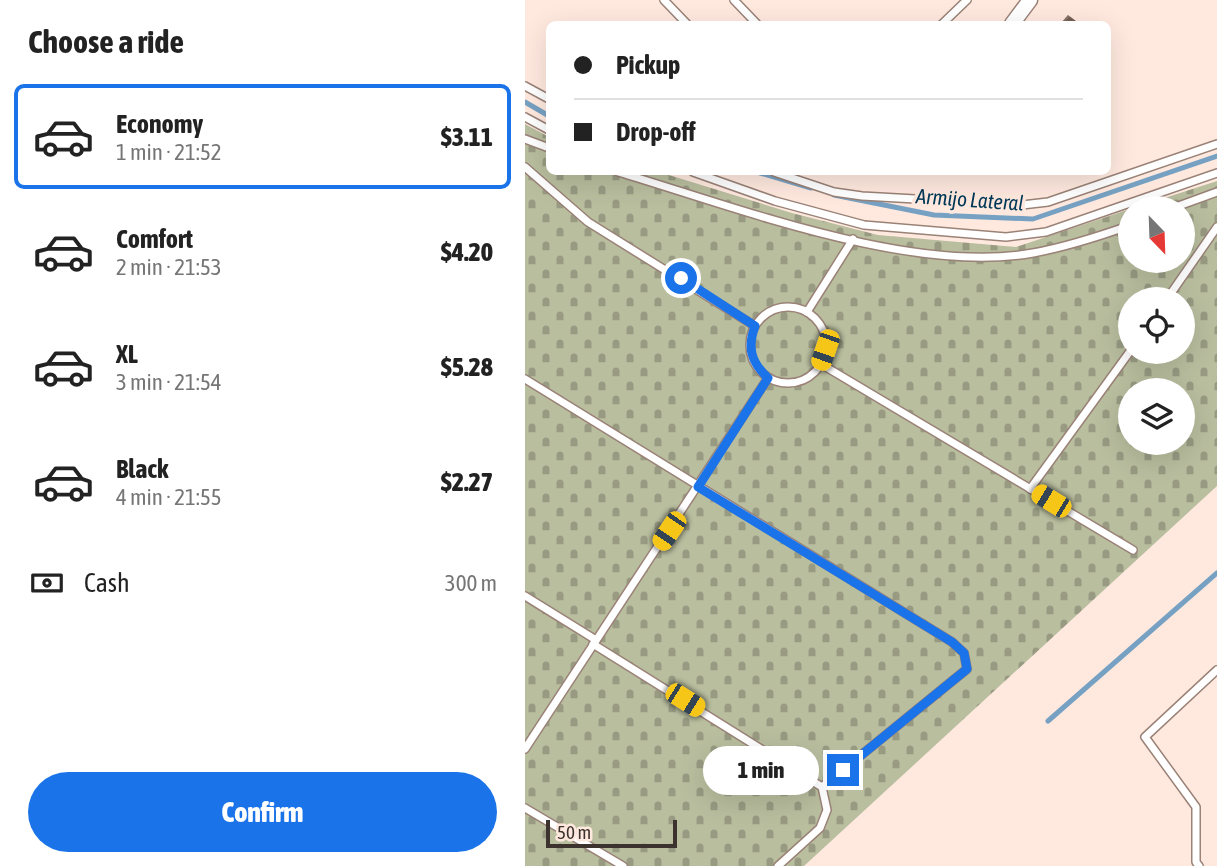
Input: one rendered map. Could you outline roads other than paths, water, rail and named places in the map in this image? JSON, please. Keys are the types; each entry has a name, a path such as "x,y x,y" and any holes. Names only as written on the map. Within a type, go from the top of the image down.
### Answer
{"street":[{"path":"1014,21 1030,0"}],"lane":[{"path":"664,0 684,21"},
{"path":"734,0 754,21"},
{"path":"945,21 967,0"},
{"path":"525,86 546,97"},
{"path":"525,117 546,128"},
{"path":"525,139 546,147"},
{"path":"783,175 834,192 862,196 1022,205 1048,202 1217,144"},
{"path":"525,167 588,222 755,326"},
{"path":"701,175 775,201 864,225 1006,237 1046,232 1217,173"},
{"path":"628,175 816,231 902,249 982,257 1033,253 1118,229"},
{"path":"1195,200 1217,192"},
{"path":"1175,287 1217,227"},
{"path":"807,312 853,239"},
{"path":"793,307 807,312 818,322 824,335 825,350 821,364 811,375 797,382 782,383 768,378 757,368 751,355 750,340 755,326 765,315 778,308 793,307"},
{"path":"821,364 1133,550"},
{"path":"1030,489 1121,364"},
{"path":"525,749 768,378"},
{"path":"525,379 941,635 964,653 967,669 822,787"},
{"path":"525,596 822,787 827,810 820,828 778,866"},
{"path":"1199,866 1196,862 1196,807 1145,737 1217,670"},
{"path":"525,808 623,866"}],"waterway":[{"name":"Armijo Lateral","path":"525,102 546,114"},
{"name":"Armijo Lateral","path":"834,195 934,215 1033,219 1217,156"},
{"name":"Armijo Lateral","path":"767,175 811,188"},
{"path":"1048,721 1217,573"}]}
